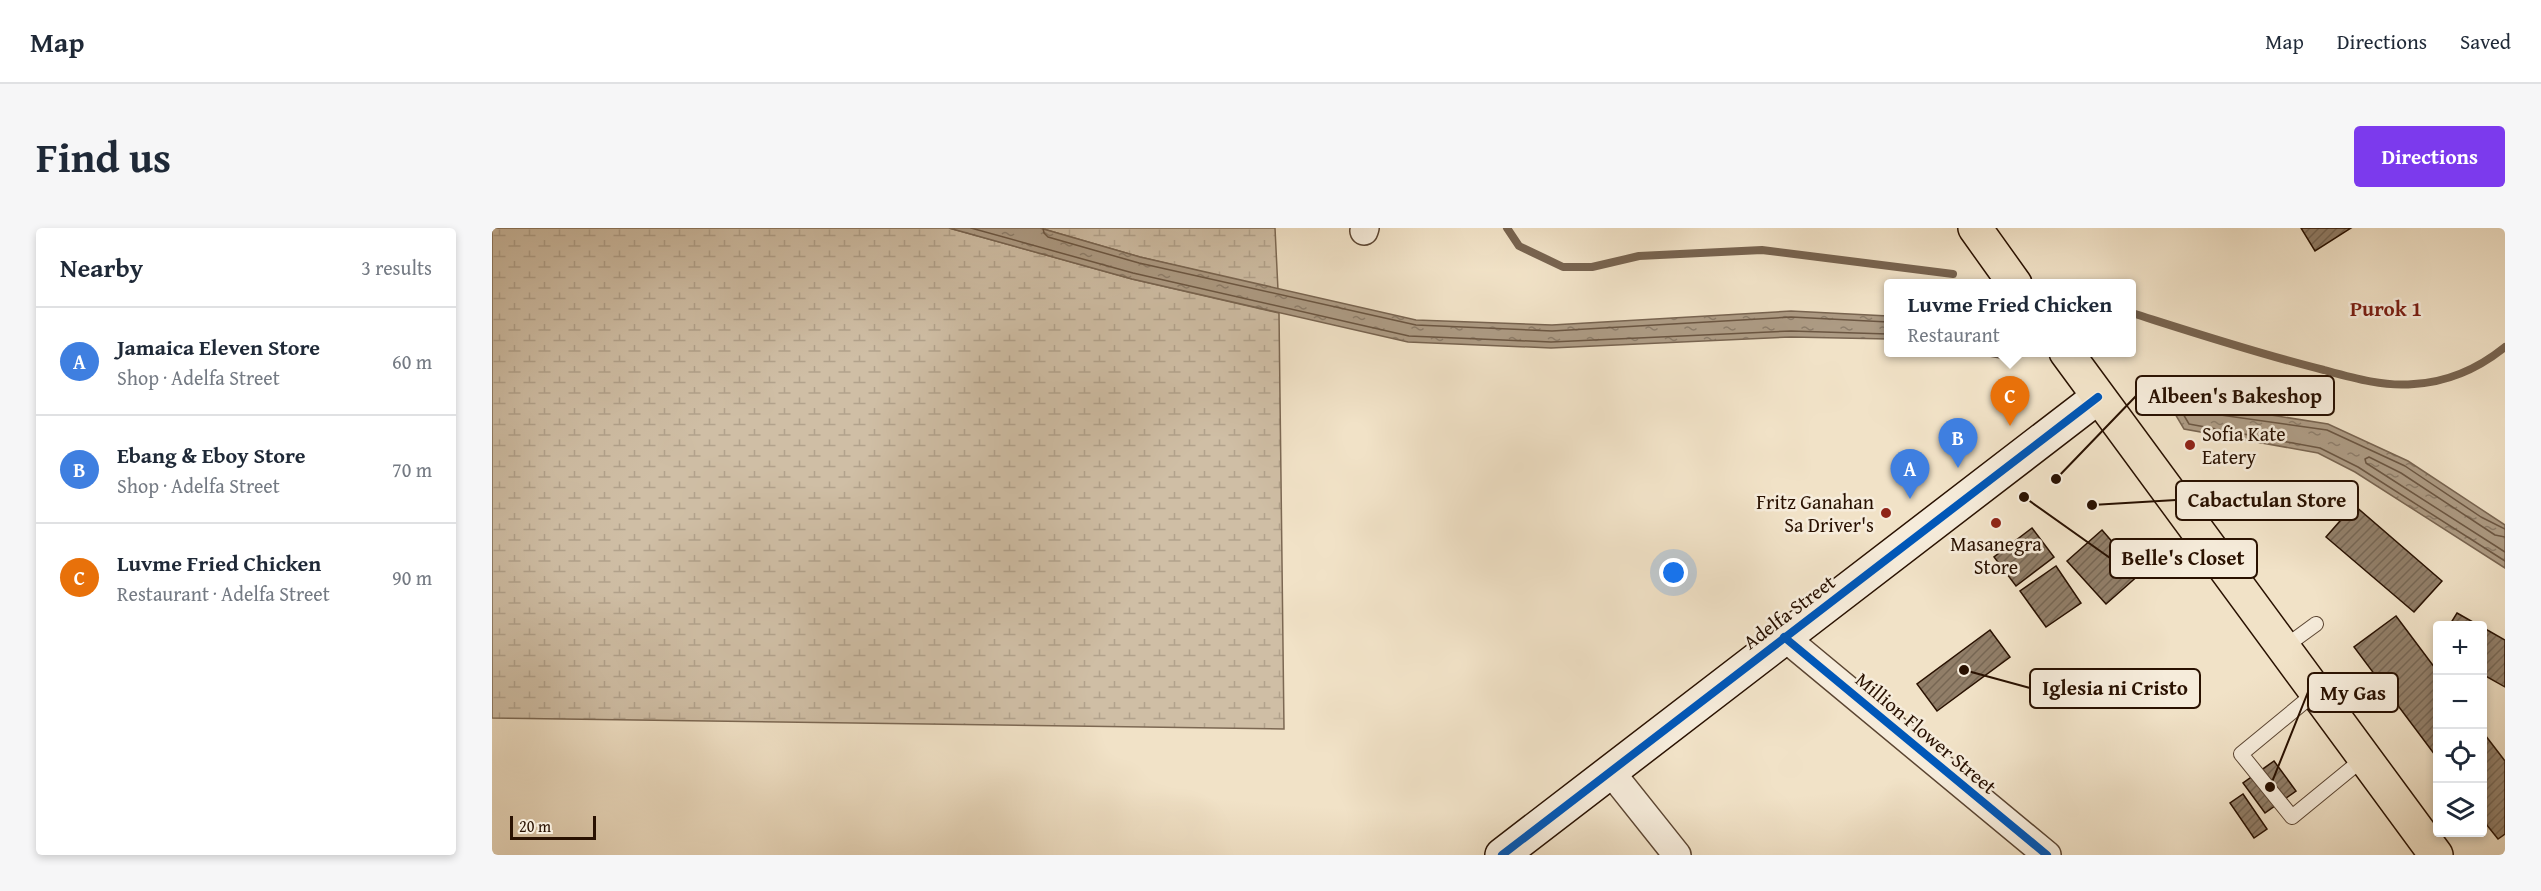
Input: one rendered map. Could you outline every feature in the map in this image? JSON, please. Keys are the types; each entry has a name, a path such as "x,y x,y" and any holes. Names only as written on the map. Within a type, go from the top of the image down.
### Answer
{"highway":[{"path":"1975,228 2012,279"},
{"path":"2070,357 2436,855"}],"street":[{"name":"Adelfa Street","path":"1502,855 2098,397"},
{"name":"Million Flower Street","path":"1784,637 2047,855"},
{"path":"1610,771 1677,855"}],"lane":[{"path":"2283,648 2316,624"},
{"path":"2315,693 2241,754 2292,817 2364,758"}],"green space":[{"path":"492,228 949,228 1132,279 1279,313 1284,729 492,718"},
{"path":"1040,228 1275,228 1278,290 1140,257"}],"water":[{"path":"949,228 1040,228 1140,257 1416,320 1552,325 1791,311 1884,316 1884,339 1791,337 1551,348 1408,342 1132,279"},
{"path":"2168,402 2233,409 2328,424 2408,461 2505,525 2505,568 2355,472 2318,453 2184,429"}],"building":[{"path":"2301,228 2351,228 2315,251"},
{"path":"2354,505 2442,581 2414,612 2326,537"},
{"path":"2032,528 2054,557 2016,586 1994,557"},
{"path":"2102,530 2140,574 2106,604 2067,561"},
{"path":"2056,566 2081,603 2046,627 2020,591"},
{"path":"2457,613 2471,621 2452,621"},
{"path":"2396,616 2433,665 2433,752 2354,647"},
{"path":"1990,630 2010,657 1937,711 1917,684"},
{"path":"2487,630 2505,640 2505,687 2487,677"},
{"path":"2487,738 2505,761 2505,834 2498,839 2487,825"},
{"path":"2274,761 2296,791 2265,813 2243,783"},
{"path":"2243,794 2267,829 2254,838 2230,803"}],"waterway":[{"path":"1507,228 1519,246 1563,267 1592,267 1639,256 1762,250 1953,274"},
{"path":"2136,314 2275,357 2357,379 2391,384 2427,383 2451,377 2485,361 2505,347"}],"cycle path":[{"path":"1502,855 2098,397"},
{"path":"1784,637 2047,855"}],"place":[{"name":"Luvme Fried Chicken","path":"2010,426"},
{"name":"Sofia Kate Eatery","path":"2190,445"},
{"name":"Ebang & Eboy Store","path":"1958,468"},
{"name":"Albeen's Bakeshop","path":"2056,479"},
{"name":"Belle's Closet","path":"2024,497"},
{"name":"Jamaica Eleven Store","path":"1910,499"},
{"name":"Cabactulan Store","path":"2092,505"},
{"name":"Fritz Ganahan Sa Driver's","path":"1886,513"},
{"name":"Masanegra Store","path":"1996,523"},
{"name":"Iglesia ni Cristo","path":"1964,670"},
{"name":"My Gas","path":"2270,787"}],"district":[{"name":"Purok 1","path":"2386,309"}]}
